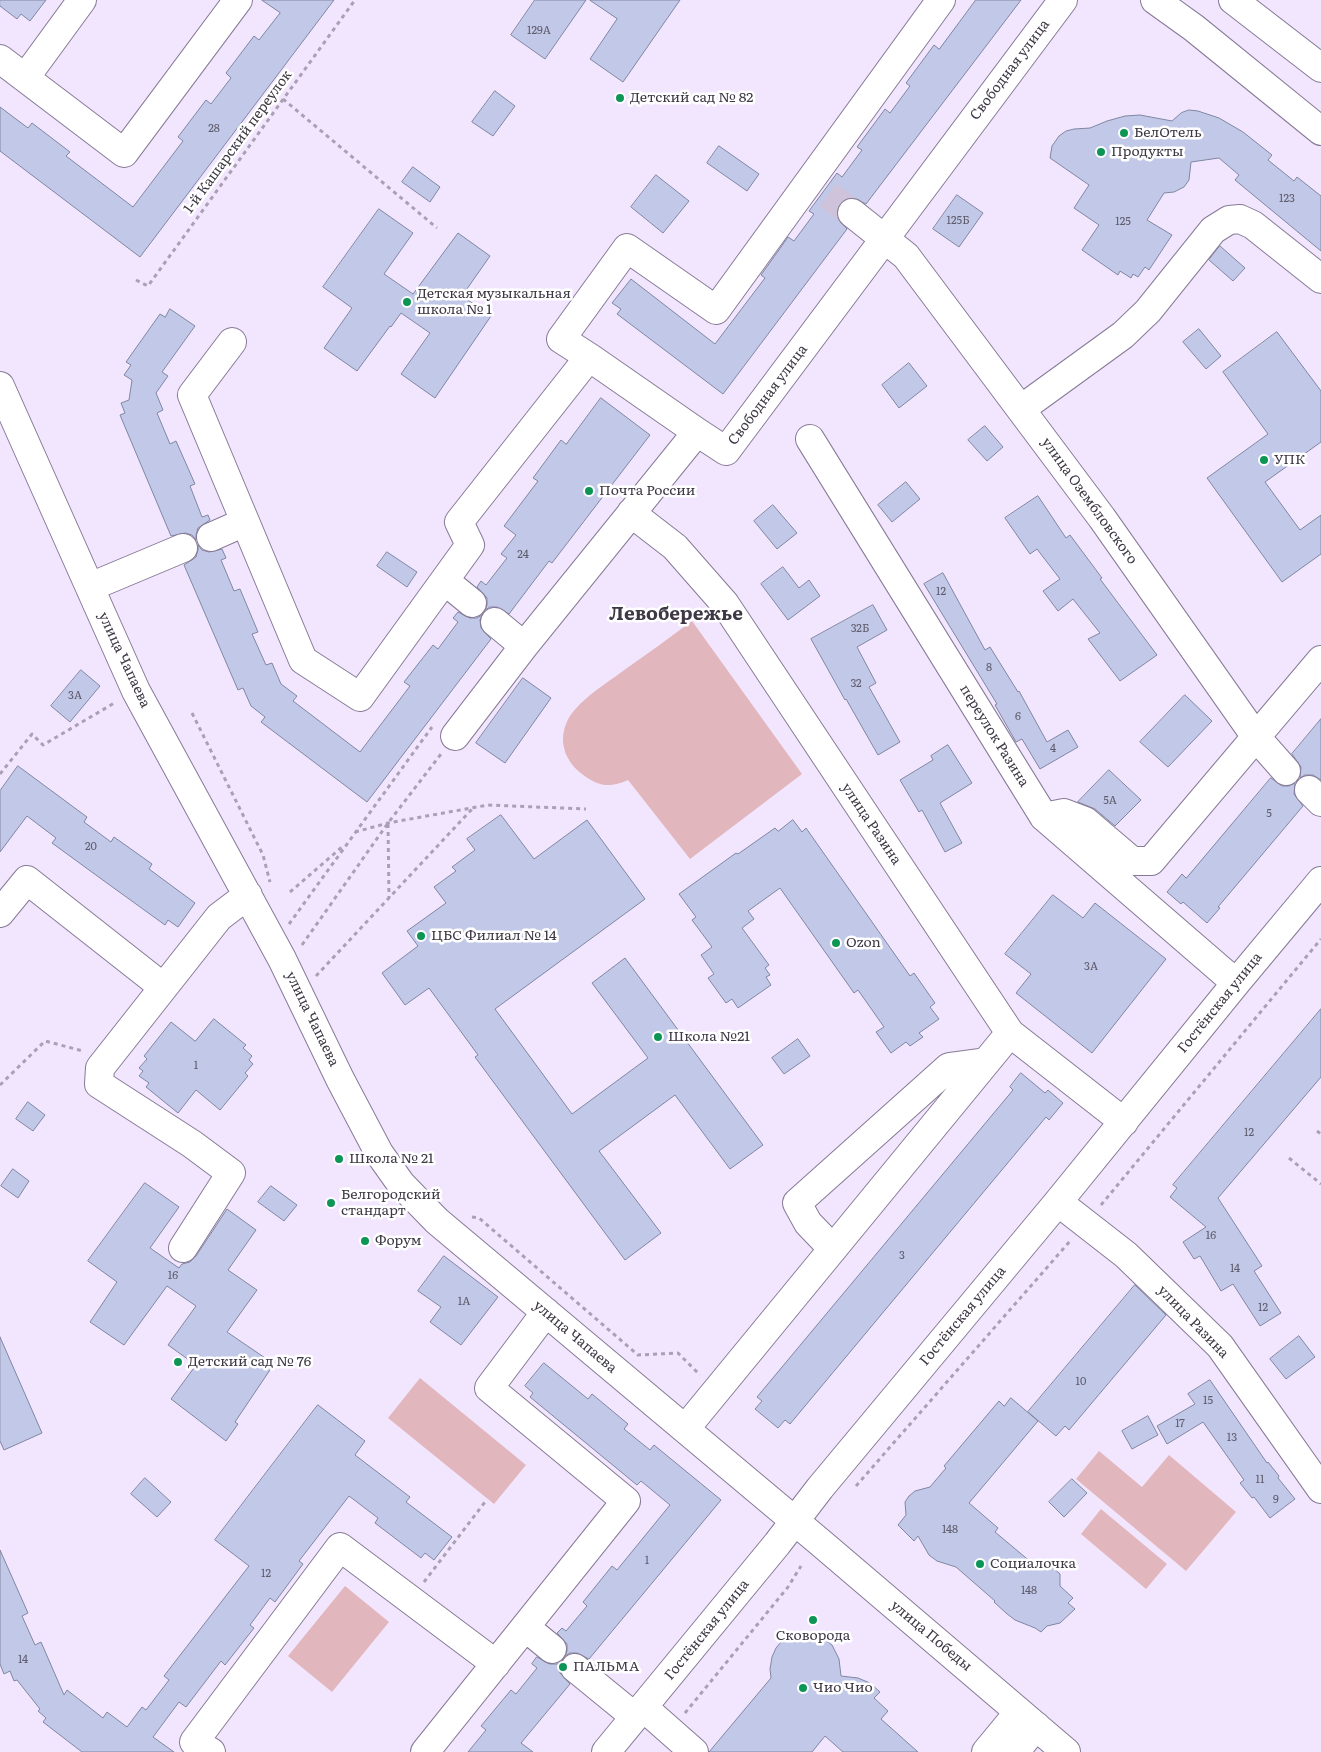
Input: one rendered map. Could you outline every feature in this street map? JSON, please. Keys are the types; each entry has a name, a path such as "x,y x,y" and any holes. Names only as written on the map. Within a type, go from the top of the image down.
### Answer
{"street":[{"path":"25,78 82,0"},
{"path":"0,58 124,153 238,0"},
{"path":"445,729 524,646 697,432 561,339 627,248 716,310 819,188 942,0"},
{"name":"Свободная улица","path":"697,432 726,451 1063,0"},
{"path":"1154,0 1194,28 1321,130"},
{"path":"1233,0 1321,68"},
{"name":"улица Озембловского","path":"852,213 906,256 1102,518 1256,737 1286,771"},
{"path":"1021,409 1123,335 1148,311 1213,230 1229,220 1240,219 1253,225 1321,279"},
{"path":"232,342 192,395 303,660 360,697 470,545 458,522 589,357"},
{"name":"улица Чапаева","path":"0,386 136,691 260,893 282,959 340,1079 379,1153 401,1184 437,1221 794,1521"},
{"name":"переулок Разина","path":"810,439 1044,817 1236,983"},
{"name":"улица Разина","path":"631,513 675,547 725,604 1010,1033 1124,1122"},
{"path":"211,537 245,522"},
{"path":"90,587 183,548"},
{"path":"444,581 472,604"},
{"path":"495,622 524,646"},
{"path":"1044,817 1064,813 1085,821 1132,862 1151,862 1321,660"},
{"path":"0,913 27,880 163,988"},
{"name":"Гостёнская улица","path":"606,1752 1321,881"},
{"path":"183,1248 232,1173 192,1144 99,1084 100,1068 219,917 260,893"},
{"path":"685,1429 1010,1033"},
{"path":"833,1249 808,1223 797,1204 949,1067 986,1062"},
{"name":"улица Разина","path":"1058,1202 1126,1255 1220,1346 1321,1489"},
{"path":"425,1752 626,1501 489,1388 546,1312"},
{"name":"улица Победы","path":"794,1521 1066,1752"},
{"path":"211,1752 194,1742 340,1547 496,1664"},
{"path":"525,1627 552,1649"},
{"path":"575,1668 670,1731 694,1752"},
{"path":"986,1752 1028,1719"},
{"path":"1015,1752 1028,1719"}],"path":[{"name":"1-й Кашарский переулок","path":"136,280 148,286 355,0"},
{"path":"283,99 437,228"},
{"path":"0,774 32,734 43,745 136,691"},
{"path":"192,713 263,855 260,893"},
{"path":"298,952 388,823 445,729"},
{"path":"283,918 287,926 354,833 445,729"},
{"path":"354,833 388,823 488,805 586,809"},
{"path":"313,981 473,808"},
{"path":"388,823 389,898"},
{"path":"290,892 347,842"},
{"path":"0,1085 45,1041 108,1058"},
{"path":"1317,1131 1321,1134"},
{"path":"1289,1158 1321,1184"},
{"path":"467,1217 479,1218 638,1355 678,1353 717,1391"},
{"path":"410,1600 484,1502"},
{"path":"670,1731 788,1587 801,1566"}],"shaded area":[{"path":"692,621 802,774 690,859 628,780 610,785 594,782 577,770 568,759 563,739 570,716 584,700"},
{"path":"420,1378 526,1465 494,1504 388,1418"},
{"path":"1099,1451 1142,1487 1169,1455 1236,1512 1186,1571 1076,1479"},
{"path":"1101,1509 1167,1564 1146,1589 1081,1534"},
{"path":"345,1586 389,1622 332,1692 288,1656"}],"building":[{"path":"0,0 46,0 30,21 21,14 17,19 0,6"},
{"path":"262,0 334,0 140,257 0,151 0,107 28,128 32,123 70,152 66,156 133,207 183,141 178,137 206,100 211,104 231,78 226,73 254,36 259,40 280,13"},
{"path":"535,0 586,0 545,59 511,35"},
{"path":"590,0 680,0 623,82 590,59 617,19"},
{"path":"976,0 1021,0 866,204 854,198 846,199 840,204 837,218 847,229 723,394 617,314 621,309 612,303 631,279 715,344 765,278 761,275 788,237 794,241 814,214 809,211 837,173 842,177 862,150 857,147 885,109 890,113 910,86 906,83 934,45 939,49"},
{"path":"495,91 515,106 493,136 472,122"},
{"path":"1189,110 1219,118 1243,132 1272,155 1268,160 1294,181 1297,177 1321,196 1321,251 1235,180 1239,175 1219,158 1191,162 1189,180 1184,187 1174,192 1164,193 1147,220 1172,235 1149,270 1145,267 1138,277 1133,274 1131,278 1120,271 1118,275 1082,250 1099,225 1074,208 1089,185 1050,158 1052,146 1059,136 1066,131 1090,128 1125,116 1140,115 1172,121 1181,113"},
{"path":"719,146 759,174 747,191 707,163"},
{"path":"413,167 440,187 430,202 402,182"},
{"path":"656,175 689,201 663,233 631,207"},
{"path":"957,195 983,213 959,247 933,229"},
{"name":"Детская музыкальная школа № 1","path":"379,209 413,233 384,274 413,294 458,233 490,256 462,296 491,316 435,398 401,374 430,333 401,313 357,371 324,348 352,308 323,287"},
{"path":"1220,246 1245,268 1233,281 1209,260"},
{"path":"170,309 195,326 162,372 168,376 156,393 163,410 157,413 170,444 176,441 195,484 190,486 202,517 208,515 210,520 198,528 196,540 192,535 185,533 171,536 120,415 125,413 121,403 129,400 132,380 124,375 131,365 126,362 160,314 165,317"},
{"path":"1199,329 1221,356 1206,369 1183,342"},
{"name":"УПК","path":"1277,332 1321,391 1321,442 1265,482 1300,530 1321,515 1321,554 1282,582 1207,478 1268,434 1223,372"},
{"path":"909,363 927,386 899,408 882,385"},
{"path":"601,398 650,435 552,563 549,561 509,614 497,607 490,607 485,610 487,598 477,587 481,581 486,585 507,558 501,554 516,535 504,526 538,481 533,478 561,440 566,444"},
{"path":"985,426 1003,447 987,461 968,440"},
{"path":"906,482 920,499 892,522 878,505"},
{"path":"1038,496 1066,538 1070,535 1102,578 1100,579 1157,655 1120,681 1088,639 1100,633 1073,599 1058,611 1043,591 1060,579 1037,549 1030,554 1005,518"},
{"path":"773,505 797,533 777,549 754,521"},
{"path":"198,545 202,550 209,552 222,549 226,558 221,560 234,591 240,589 258,632 252,634 266,665 272,663 281,684 297,696 293,701 360,752 410,686 404,682 433,645 438,649 458,622 453,618 458,612 470,618 477,618 482,615 480,620 481,628 491,639 367,802 261,722 265,717 251,706 243,688 238,690 184,565 196,557"},
{"path":"387,552 417,572 407,587 377,566"},
{"path":"783,567 799,588 809,580 820,596 788,620 761,584"},
{"path":"943,573 985,650 990,647 1019,691 1047,742 1068,730 1078,747 1040,769 1022,739 1016,742 995,705 997,704 924,584"},
{"path":"873,605 887,630 857,647 876,683 869,687 900,742 878,755 811,639"},
{"path":"81,670 100,686 70,722 51,706"},
{"path":"523,678 551,698 505,763 476,743"},
{"path":"1185,695 1212,721 1168,767 1140,742"},
{"path":"1321,719 1321,780 1313,775 1305,775 1300,778 1301,767 1292,754"},
{"path":"948,745 972,783 940,803 962,843 945,852 922,810 919,812 900,780 933,760 931,756"},
{"path":"18,766 87,817 84,822 111,842 114,837 152,864 149,869 195,903 178,927 168,920 165,925 52,843 56,838 27,816 0,852 0,791"},
{"path":"1109,770 1141,800 1115,826 1095,809 1078,802"},
{"path":"1271,778 1282,786 1289,786 1295,783 1294,794 1303,806 1218,907 1220,908 1207,923 1183,902 1181,904 1167,892 1182,874 1186,878"},
{"name":"Школа №21","path":"501,815 534,859 587,820 645,899 495,1009 572,1114 648,1058 592,983 625,958 763,1145 730,1169 675,1095 599,1151 661,1233 625,1260 475,1057 478,1055 429,988 405,1005 382,973 418,946 407,931 446,903 434,887 456,871 452,867 475,850 467,839"},
{"path":"793,820 802,832 806,828 910,976 914,973 935,1003 930,1007 939,1019 919,1033 923,1037 910,1046 906,1042 891,1053 876,1032 884,1027 858,990 854,993 780,888 748,911 754,919 742,928 769,965 765,968 770,975 766,977 771,985 738,1008 732,999 726,1003 708,978 714,974 701,955 712,947 692,920 696,917 679,894 736,853 738,854 775,828 778,831"},
{"path":"1053,895 1083,918 1095,903 1166,959 1092,1053 1016,993 1031,974 1005,954"},
{"path":"1321,1009 1321,1077 1218,1198 1262,1266 1254,1271 1281,1313 1260,1326 1233,1284 1221,1291 1200,1256 1194,1259 1183,1242 1206,1227 1170,1197 1177,1188 1173,1185"},
{"path":"214,1019 246,1045 243,1048 252,1056 249,1060 253,1064 245,1073 248,1076 220,1110 196,1090 178,1113 146,1087 149,1083 139,1076 143,1071 139,1068 147,1059 144,1056 171,1022 195,1041"},
{"path":"798,1039 810,1056 784,1074 772,1058"},
{"path":"1021,1073 1045,1093 1048,1090 1063,1103 1049,1120 1046,1117 790,1424 785,1420 778,1428 755,1409 762,1401 757,1397 1013,1090 1010,1087"},
{"path":"28,1102 45,1115 33,1131 16,1119"},
{"path":"13,1169 29,1181 18,1198 1,1186"},
{"path":"145,1183 179,1207 150,1248 179,1268 182,1264 190,1262 196,1256 227,1209 256,1230 228,1270 257,1290 227,1332 274,1364 235,1422 238,1424 226,1441 171,1399 196,1365 168,1345 196,1306 167,1286 124,1345 90,1322 117,1282 88,1261"},
{"path":"271,1186 297,1205 284,1221 258,1202"},
{"path":"444,1256 498,1297 461,1345 430,1322 441,1307 418,1291"},
{"path":"1135,1285 1166,1315 1069,1430 1065,1426 1056,1436 1028,1412"},
{"path":"1299,1336 1315,1357 1286,1379 1270,1359"},
{"path":"0,1337 42,1433 4,1450 0,1441"},
{"path":"544,1363 588,1399 592,1394 628,1424 624,1429 650,1450 654,1445 721,1500 589,1659 577,1653 570,1653 565,1656 567,1644 557,1633 562,1628 566,1631 587,1606 583,1602 612,1566 617,1570 670,1505 641,1481 637,1485 530,1397 533,1393 525,1386"},
{"path":"1210,1380 1267,1463 1295,1499 1270,1518 1254,1497 1252,1498 1240,1483 1244,1480 1203,1422 1167,1444 1157,1426 1195,1404 1188,1394"},
{"path":"1011,1398 1038,1421 969,1503 998,1528 995,1532 1038,1568 1051,1566 1060,1574 1060,1586 1073,1598 1068,1603 1075,1609 1060,1623 1047,1626 1041,1632 1015,1620 956,1567 937,1561 929,1555 918,1536 914,1541 898,1525 906,1515 905,1502 909,1496 915,1491 930,1487 946,1468 944,1466 999,1401 1004,1406"},
{"path":"318,1405 365,1441 355,1455 410,1497 406,1502 452,1537 434,1560 425,1553 421,1558 375,1523 378,1518 349,1496 299,1561 303,1564 275,1602 270,1598 250,1625 254,1628 225,1665 221,1661 186,1707 179,1702 153,1737 174,1752 82,1752 43,1722 46,1718 38,1711 40,1709 17,1680 14,1681 10,1671 4,1674 0,1664 0,1550 28,1613 22,1616 35,1645 41,1642 64,1695 67,1690 103,1718 107,1712 127,1727 142,1707 146,1710 169,1680 164,1676 249,1566 215,1540"},
{"path":"1148,1416 1158,1435 1132,1449 1122,1431"},
{"path":"145,1478 171,1502 157,1517 131,1494"},
{"path":"1072,1479 1087,1493 1064,1517 1049,1502"},
{"path":"808,1633 821,1637 832,1645 839,1659 841,1676 858,1678 870,1683 880,1692 874,1698 888,1711 881,1719 918,1752 843,1752 825,1736 812,1752 709,1752 771,1678 772,1657 776,1648 781,1642 792,1636"},
{"path":"537,1657 550,1664 557,1664 562,1661 560,1673 570,1684 521,1743 533,1752 468,1752 486,1730 481,1726 511,1690 516,1694 537,1668 532,1664"}],"tunnel":[{"path":"828,195 852,213"}],"place":[{"name":"Детский сад № 82","path":"620,98"},
{"name":"БелОтель","path":"1124,133"},
{"name":"Продукты","path":"1101,152"},
{"name":"Детская музыкальная школа № 1","path":"407,302"},
{"name":"УПК","path":"1264,460"},
{"name":"Почта России","path":"589,491"},
{"name":"ЦБС Филиал № 14","path":"421,936"},
{"name":"Ozon","path":"836,943"},
{"name":"Школа №21","path":"658,1037"},
{"name":"Школа № 21","path":"339,1159"},
{"name":"Белгородский стандарт","path":"331,1203"},
{"name":"Форум","path":"365,1241"},
{"name":"Детский сад № 76","path":"178,1362"},
{"name":"Социалочка","path":"980,1564"},
{"name":"Сковорода","path":"813,1620"},
{"name":"ПАЛЬМА","path":"563,1667"},
{"name":"Чио Чио","path":"803,1688"}],"district":[{"name":"Левобережье","path":"676,614"}]}
